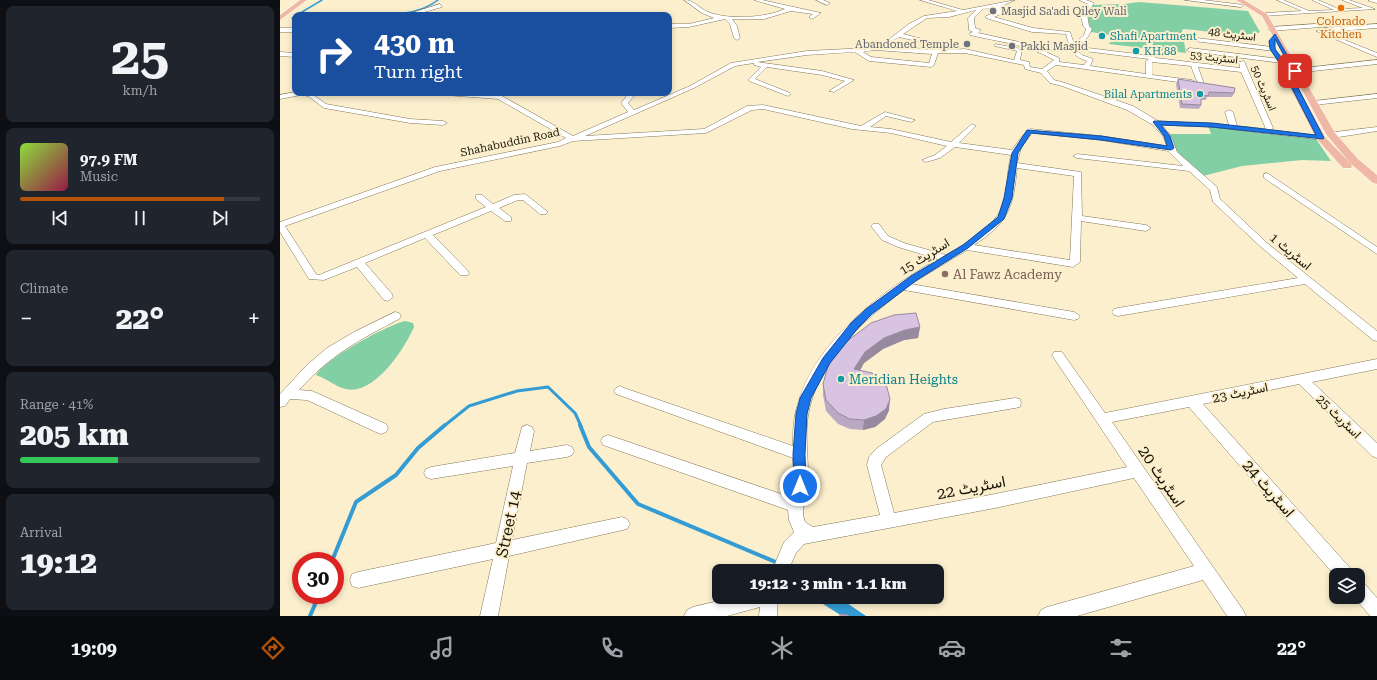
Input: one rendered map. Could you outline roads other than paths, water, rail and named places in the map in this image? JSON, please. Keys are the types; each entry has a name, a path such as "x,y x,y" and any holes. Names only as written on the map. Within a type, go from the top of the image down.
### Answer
{"main road":[{"path":"280,9 292,0"},
{"path":"1232,0 1240,2 1263,14 1331,134 1354,161 1377,181"},
{"path":"280,18 301,2"},
{"path":"1273,32 1271,41 1273,49 1281,61 1300,101 1321,138 1343,163 1377,190"},
{"path":"1300,101 1314,103"}],"street":[{"path":"686,0 704,12 720,18"},
{"path":"756,0 790,9 818,13 812,17"},
{"path":"818,0 828,3"},
{"path":"922,0 963,11"},
{"path":"874,48 898,35 910,25 926,17 949,15 963,11 998,6 1013,0"},
{"path":"1075,49 1077,44 1086,36 1089,29 1086,26 1084,14 1091,3 1081,0"},
{"path":"1188,0 1240,2"},
{"path":"1279,0 1310,12"},
{"path":"1314,0 1341,14"},
{"path":"1344,0 1374,10"},
{"path":"1371,0 1377,2"},
{"path":"988,2 998,6"},
{"path":"419,12 440,6"},
{"path":"998,6 1000,13 988,18 1013,23 1032,30 1068,33 1080,57 1091,60 1087,65 1088,68"},
{"path":"982,8 971,18 972,30 978,30 972,34 1018,42 1041,49 1057,59 1055,63"},
{"path":"672,26 684,26 720,18 765,18 790,9"},
{"path":"1263,14 1310,12 1341,14 1374,10"},
{"path":"727,18 733,24 738,38"},
{"path":"1352,22 1377,31"},
{"path":"733,24 764,24"},
{"path":"1273,32 1331,25"},
{"path":"1377,26 1319,31 1377,55"},
{"path":"1018,42 1026,37 1032,30"},
{"path":"280,31 292,31"},
{"path":"898,35 917,38 933,43 948,52"},
{"path":"1222,36 1225,43"},
{"name":"اسٹریٹ 48","path":"1188,39 1273,49"},
{"path":"976,53 1007,40"},
{"path":"996,45 1020,50 1016,62"},
{"path":"874,48 935,52 939,50 948,52 962,51 1027,63 1027,68 1044,71 1052,82 1063,84 1112,101 1130,108 1156,122 1234,128 1321,138"},
{"name":"Shahabuddin Road","path":"672,96 692,87 727,66 743,62 808,53 857,51 874,48"},
{"path":"1075,49 1119,52 1153,58"},
{"path":"1190,50 1281,61"},
{"path":"857,51 869,59 931,65 935,52"},
{"path":"1117,62 1117,54 1119,52"},
{"path":"280,54 292,55"},
{"name":"اسٹریٹ 50","path":"1241,56 1244,70 1269,128"},
{"name":"اسٹریٹ 53","path":"1149,76 1148,64 1151,60 1244,70"},
{"path":"743,62 822,73 851,80 832,91"},
{"path":"1295,71 1377,62"},
{"path":"1044,71 1055,63 1208,85"},
{"path":"766,65 750,80 788,94"},
{"path":"1194,65 1200,84"},
{"path":"280,97 292,95"},
{"path":"311,96 324,106 410,121 443,124"},
{"path":"478,96 500,98 573,139 706,131 750,108 763,107 863,128 891,131 954,144 1018,148 1030,131 1101,138 1171,148"},
{"path":"630,96 624,103 633,113"},
{"name":"Shahabuddin Road","path":"280,225 438,169 542,149 573,139 672,96"},
{"path":"1314,103 1377,96"},
{"path":"1228,112 1234,128"},
{"path":"863,128 885,114 910,120"},
{"name":"اسٹریٹ 1","path":"1156,122 1167,136 1171,148 1190,169 1214,189 1216,200 1264,245 1377,337"},
{"path":"926,160 934,158 954,144 972,126"},
{"path":"1331,134 1339,135 1375,130"},
{"name":"اسٹریٹ 15","path":"813,536 798,525 795,520 801,476 799,454 802,414 806,398 814,379 836,348 854,326 869,311 902,286 966,247 1001,218 1008,198 1012,165 1018,148"},
{"path":"966,247 1074,264 1076,262 1077,153 1190,169"},
{"path":"1012,165 1078,174"},
{"path":"1267,176 1377,252"},
{"path":"280,225 313,277 320,278 521,196 525,197 543,212"},
{"path":"479,197 508,219"},
{"path":"1076,218 1146,228"},
{"path":"876,226 885,238 901,245 947,258"},
{"path":"427,235 464,273"},
{"path":"359,263 388,297"},
{"path":"1118,312 1306,280"},
{"path":"902,286 1074,316"},
{"path":"284,398 307,372 324,356 353,338 395,316"},
{"name":"اسٹریٹ 20","path":"1058,355 1237,616"},
{"name":"اسٹریٹ 23","path":"1102,419 1377,364"},
{"name":"اسٹریٹ 25","path":"1301,379 1377,452"},
{"path":"620,391 799,454"},
{"path":"284,398 308,395 382,428"},
{"name":"اسٹریٹ 24","path":"1193,402 1339,568"},
{"path":"889,521 874,465 874,461 881,453 929,418 944,414 1015,403"},
{"name":"Street 14","path":"489,616 527,431"},
{"path":"608,441 797,506"},
{"path":"431,473 567,451"},
{"name":"اسٹریٹ 22","path":"783,564 794,541 801,537 813,536 1137,471"},
{"path":"358,580 622,524"},
{"path":"1048,616 1206,571"},
{"path":"1365,598 1377,611"},
{"path":"693,616 742,604"},
{"path":"768,616 769,604"}],"water":[{"path":"823,604 848,604 866,616 842,616"}],"waterway":[{"path":"302,12 322,0"},
{"path":"410,12 427,7 438,0"},
{"path":"444,426 469,406 517,391 548,387 575,413 581,426"},
{"path":"336,552 356,502 396,475 418,448 445,425"},
{"path":"580,425 589,447 638,504 778,563"},
{"path":"310,616 315,604"}],"place":[{"name":"Colorado Kitchen","path":"1341,8"},
{"name":"Masjid Sa'adi Qiley Wali","path":"993,11"},
{"name":"Shafi Apartment","path":"1102,36"},
{"name":"Abandoned Temple","path":"967,44"},
{"name":"Pakki Masjid","path":"1012,46"},
{"name":"KH.88","path":"1136,51"},
{"name":"Bilal Apartments","path":"1200,94"},
{"name":"Al Fawz Academy","path":"945,274"},
{"name":"Meridian Heights","path":"841,379"}]}
